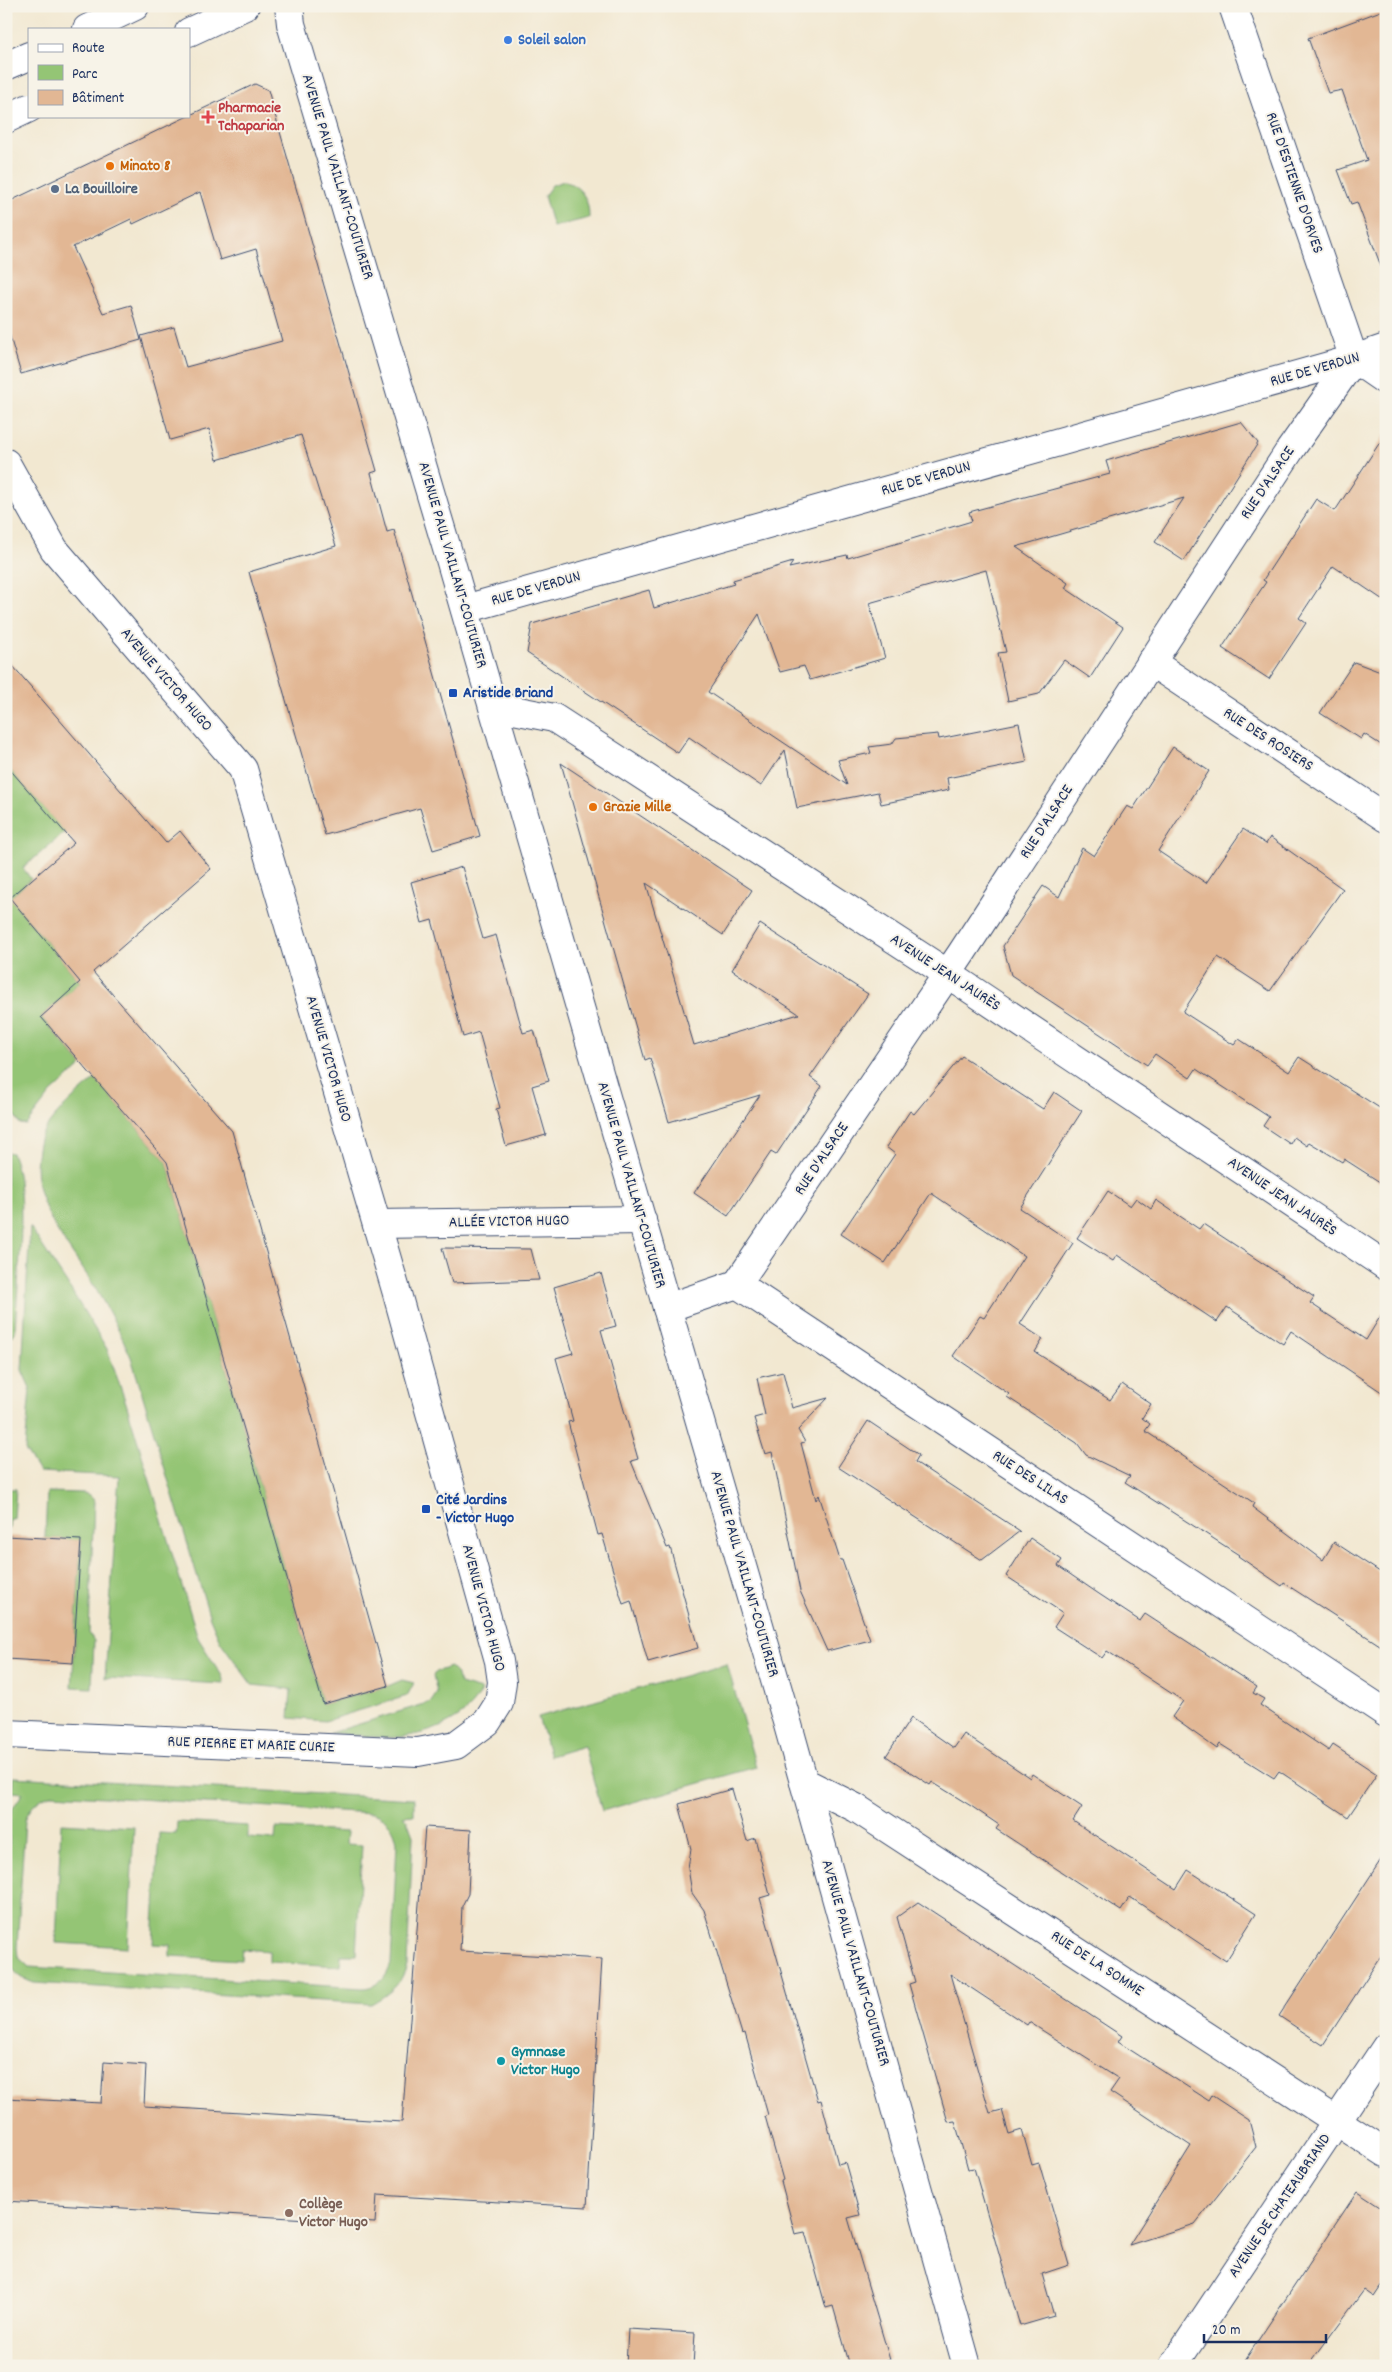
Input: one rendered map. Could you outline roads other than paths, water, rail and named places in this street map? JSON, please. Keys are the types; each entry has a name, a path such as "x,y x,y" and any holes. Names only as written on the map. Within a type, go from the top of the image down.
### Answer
{"street":[{"path":"89,28 135,6"},
{"path":"190,32 245,6"},
{"name":"RUE D'ESTIENNE D'ORVES","path":"1233,6 1354,359"},
{"name":"AVENUE PAUL VAILLANT-COUTURIER","path":"290,15 465,609 804,1782 967,2366"},
{"path":"6,66 28,56"},
{"path":"6,119 28,108"},
{"name":"RUE DE VERDUN","path":"465,609 1354,359 1386,348"},
{"path":"1354,359 1386,381"},
{"name":"RUE D'ALSACE","path":"737,1284 948,974 1290,450 1354,359"},
{"name":"AVENUE VICTOR HUGO","path":"6,463 54,549 243,769 377,1224 499,1661 502,1682 499,1703 487,1722"},
{"name":"RUE DES ROSIERS","path":"1151,662 1386,818"},
{"name":"AVENUE JEAN JAURÈS","path":"493,706 554,718 948,974 1386,1266"},
{"name":"ALLÉE VICTOR HUGO","path":"377,1224 642,1220"},
{"path":"667,1308 737,1284"},
{"name":"RUE DES LILAS","path":"737,1284 1386,1713"},
{"name":"RUE PIERRE ET MARIE CURIE","path":"6,1734 418,1752 456,1745 487,1722"},
{"name":"RUE DE LA SOMME","path":"804,1782 856,1808 1386,2153"},
{"name":"AVENUE DE CHATEAUBRIAND","path":"1173,2366 1386,2047"}],"place":[{"name":"Soleil salon","path":"508,40"},
{"name":"Pharmacie Tchaparian","path":"208,117"},
{"name":"Minato 8","path":"110,166"},
{"name":"La Bouilloire","path":"55,189"},
{"name":"Aristide Briand","path":"453,693"},
{"name":"Grazie Mille","path":"593,807"},
{"name":"Cité Jardins - Victor Hugo","path":"426,1509"},
{"name":"Gymnase Victor Hugo","path":"501,2061"},
{"name":"Collège Victor Hugo","path":"289,2213"}]}
